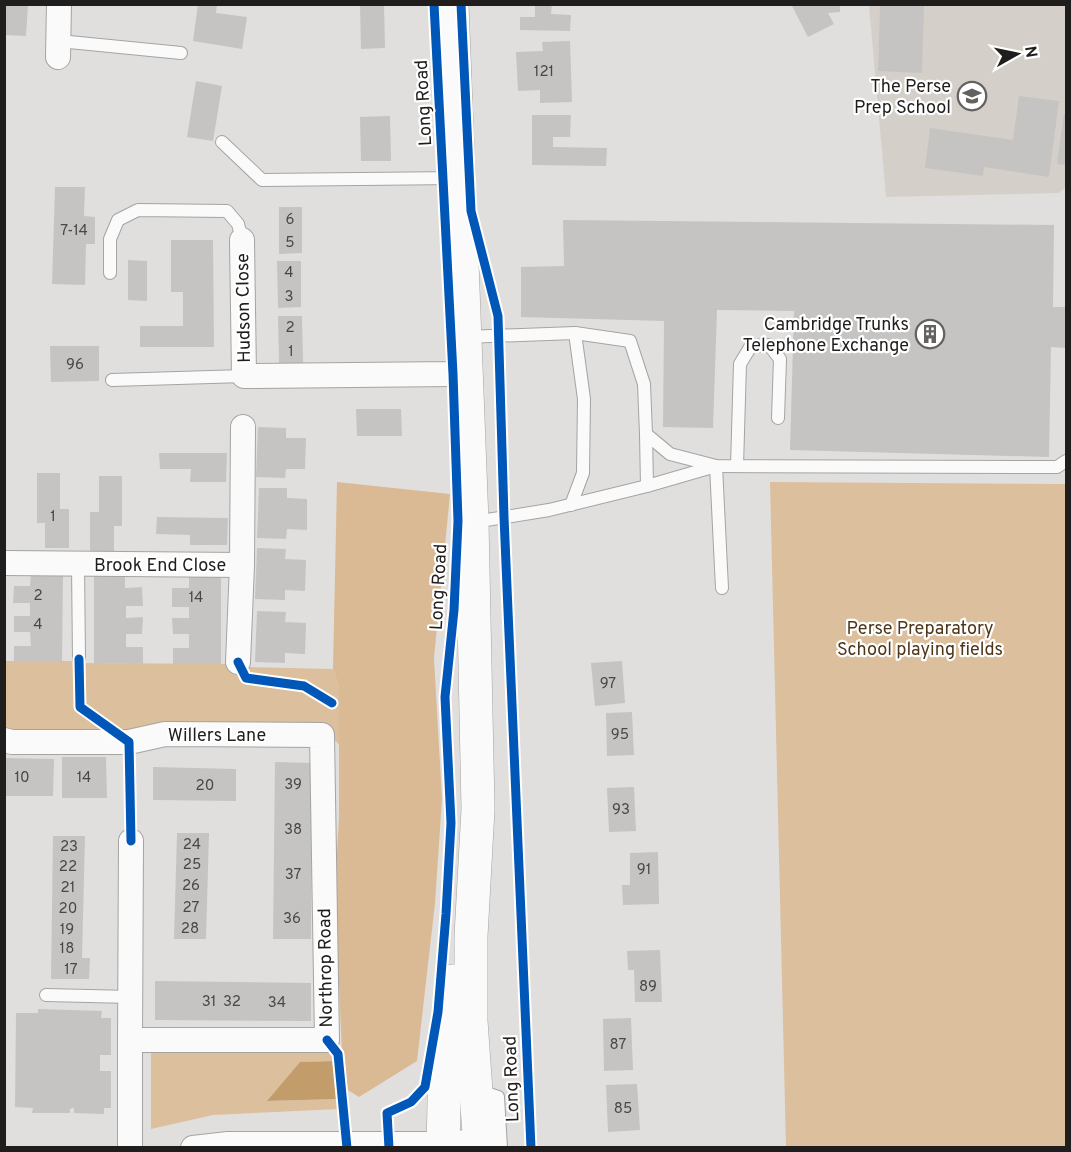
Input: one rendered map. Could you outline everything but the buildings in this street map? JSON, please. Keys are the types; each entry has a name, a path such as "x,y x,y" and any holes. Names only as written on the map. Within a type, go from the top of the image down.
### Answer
{"main road":[{"name":"Long Road","path":"452,4 473,531 478,808 471,936 471,1021 476,1090 487,1145"},
{"name":"Long Road","path":"443,1146 445,1058 462,823 460,729 473,531"}],"street":[{"path":"58,49 59,4"},
{"name":"Hudson Close","path":"242,240 244,376"},
{"path":"244,376 466,372"},
{"name":"Brook End Close","path":"238,662 242,565 243,427"},
{"name":"Brook End Close","path":"4,563 242,565"},
{"name":"Willers Lane","path":"4,740 12,742 129,742 165,734 322,735"},
{"name":"Northrop Road","path":"130,1040 327,1040 322,735"},
{"path":"130,1148 131,841"},
{"path":"193,1148 228,1144 487,1145"}],"lane":[{"path":"58,49 181,53"},
{"path":"222,142 262,180 459,178"},
{"path":"110,273 110,239 118,220 138,210 227,211 238,224 242,240"},
{"path":"464,337 575,333 630,341 644,384 647,486"},
{"path":"571,505 583,472 584,399 575,333"},
{"path":"737,466 740,364 751,346 769,345 780,359 778,418"},
{"path":"112,380 244,376"},
{"path":"646,434 670,454 716,466 1057,467 1066,461"},
{"path":"473,531 716,466"},
{"path":"716,466 722,588"},
{"name":"Brook End Close","path":"78,565 79,660"},
{"path":"46,995 131,997"}],"shaded area":[{"name":"The Perse Prep School","path":"869,5 1066,5 1066,187 1059,193 886,197"},
{"path":"337,482 450,494 434,658 442,799 435,903 417,1061 359,1097 346,1089 342,1054 337,937 339,687 333,669"},
{"path":"335,1061 336,1099 267,1101 300,1062"}],"green space":[{"name":"Perse Preparatory School playing fields","path":"770,482 1066,484 1066,1147 786,1147"},
{"path":"5,661 232,664 248,667 333,669 339,687 339,745 330,734 295,727 151,724 131,735 5,731"},
{"path":"329,1049 335,1061 300,1062 268,1101 336,1099 338,1109 213,1115 151,1129 151,1051"}],"cycle path":[{"path":"389,1148 387,1113 411,1102 425,1087 438,1012 451,823 445,697 454,610 458,521 453,374 434,4"},
{"path":"461,4 471,211 498,316 504,517 531,1148"},
{"path":"79,659 80,707 129,742 131,841"},
{"path":"238,662 246,678 304,686 332,703"},
{"path":"327,1040 338,1054 347,1148"}],"place":[{"name":"The Perse Prep School","path":"972,96"},
{"name":"Cambridge Trunks Telephone Exchange","path":"930,334"}]}
